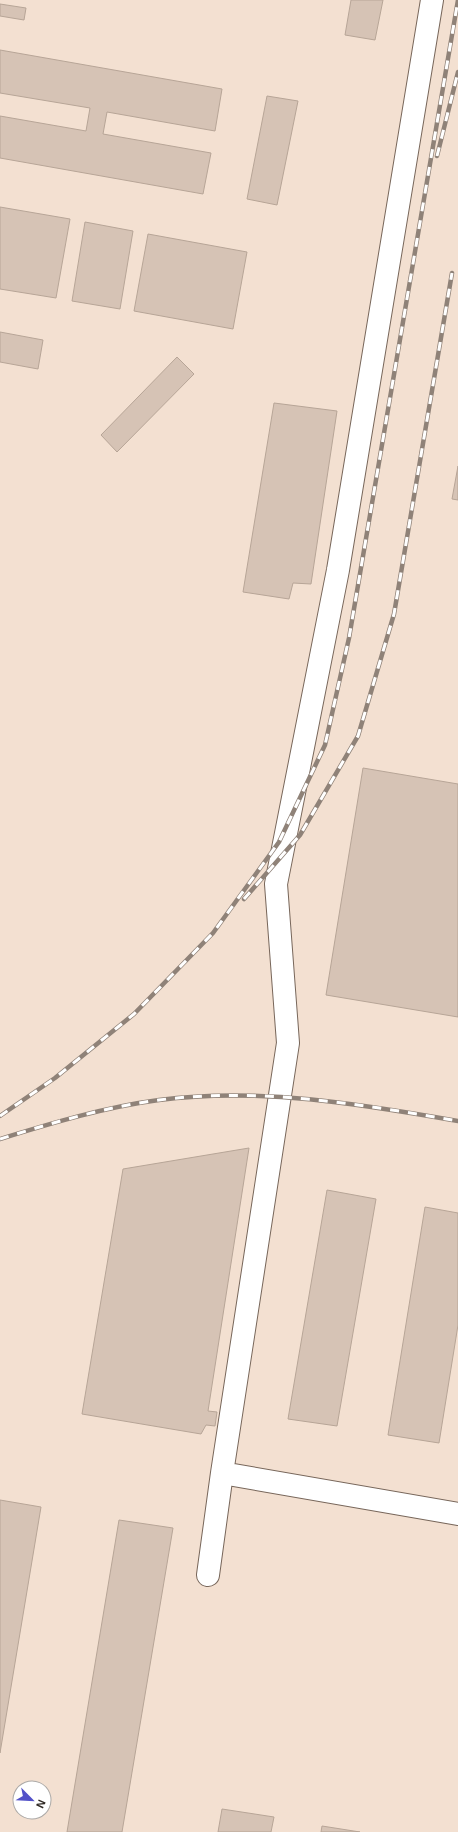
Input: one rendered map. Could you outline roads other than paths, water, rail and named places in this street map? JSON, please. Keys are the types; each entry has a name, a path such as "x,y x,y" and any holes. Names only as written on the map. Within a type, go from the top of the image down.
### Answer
{"lane":[{"path":"208,1575 222,1472 288,1043 276,884 338,570 432,0"},
{"path":"222,1472 458,1514"}],"railway":[{"path":"0,1116 55,1078 134,1014 213,933 279,842 325,745 349,638 458,0"},
{"path":"437,156 458,72"},
{"path":"244,899 300,835 358,736 394,614 452,273"},
{"path":"0,1139 59,1121 99,1111 139,1103 197,1096 272,1096 309,1099 347,1103 458,1121"}]}
